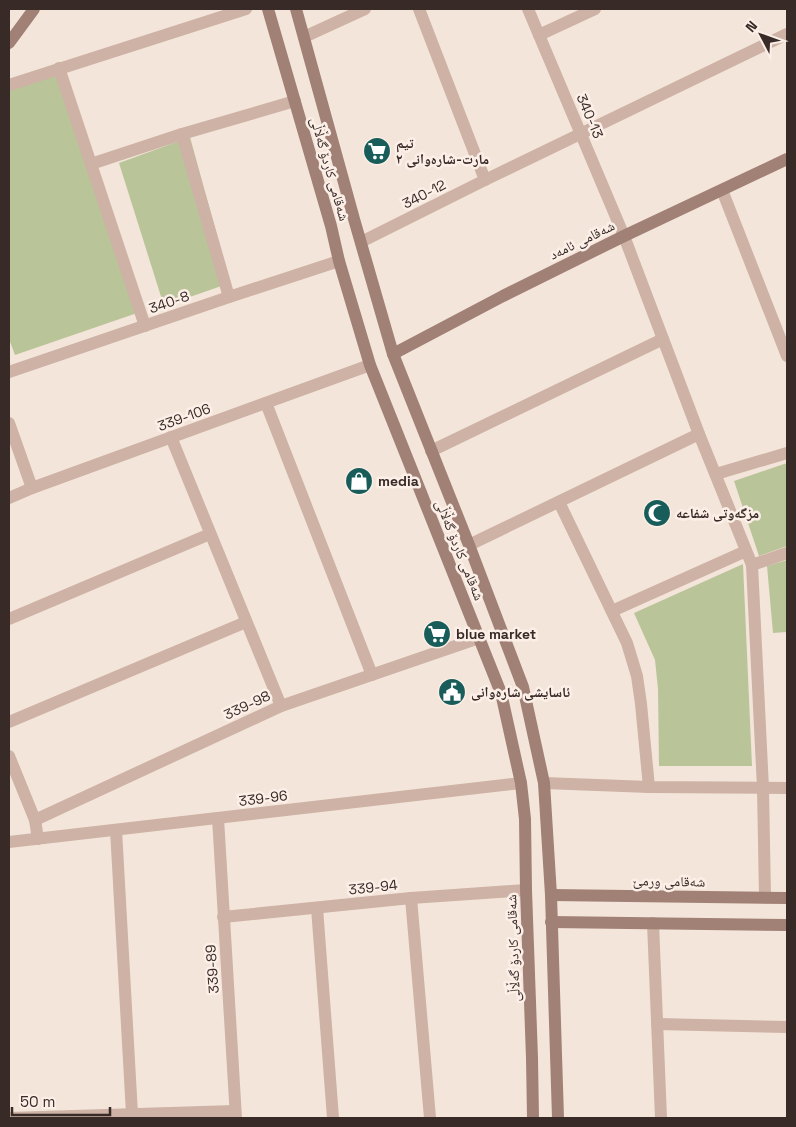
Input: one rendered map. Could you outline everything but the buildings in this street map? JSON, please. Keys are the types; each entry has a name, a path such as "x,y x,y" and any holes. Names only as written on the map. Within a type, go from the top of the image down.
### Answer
{"street":[{"path":"9,43 34,9"},
{"path":"9,85 246,9"},
{"name":"شەقامی کاردۆ گەڵاڵی","path":"268,9 370,365 502,693 521,782 525,819 533,1118"},
{"name":"شەقامی کاردۆ گەڵاڵی","path":"296,9 393,354 469,545 523,688 544,783 551,895 558,1118"},
{"path":"304,37 365,9"},
{"path":"420,9 485,180"},
{"name":"340-13","path":"528,9 624,236 699,434 752,565"},
{"path":"539,34 594,9"},
{"name":"340-12","path":"361,242 787,34"},
{"path":"59,68 144,326"},
{"path":"91,164 182,134 295,101"},
{"path":"182,134 229,297"},
{"name":"شەقامی ئامەد","path":"393,354 503,296 624,236 787,159"},
{"path":"722,190 787,356"},
{"path":"331,226 354,219"},
{"name":"340-8","path":"9,372 339,261"},
{"path":"431,451 663,339"},
{"name":"339-106","path":"9,498 370,365"},
{"path":"266,403 372,675"},
{"path":"9,423 32,488"},
{"path":"469,545 699,434"},
{"path":"171,437 280,706"},
{"path":"716,474 787,453"},
{"path":"559,502 627,643 637,676 649,787"},
{"path":"9,619 210,534"},
{"path":"612,611 746,551"},
{"path":"765,897 763,788 752,565 787,553"},
{"path":"9,722 246,622"},
{"name":"339-98","path":"36,820 280,706 479,638"},
{"path":"9,756 36,820 38,839"},
{"name":"339-96","path":"9,842 521,782"},
{"path":"544,783 649,787 787,788"},
{"name":"339-89","path":"218,818 236,1114"},
{"path":"116,830 132,1114"},
{"name":"339-94","path":"224,916 411,898 526,890"},
{"name":"شەقامی ورمێ","path":"551,895 787,898"},
{"path":"411,898 430,1118"},
{"path":"317,908 333,1118"},
{"path":"551,922 787,925"},
{"path":"653,923 661,1118"},
{"path":"657,1024 787,1026"},
{"path":"532,1058 555,1057"},
{"path":"9,1118 132,1114 236,1114"}],"green space":[{"path":"64,71 143,311 15,355 9,339 9,90"},
{"path":"190,137 230,283 164,306 119,163"},
{"path":"787,463 787,546 759,556 734,481"},
{"path":"787,560 787,632 773,633 767,566"},
{"path":"743,564 752,766 659,766 658,689 655,660 634,613"}],"place":[{"name":"تیم مارت-شارەوانی ٢","path":"377,151"},
{"name":"media","path":"359,481"},
{"name":"مزگەوتی شفاعە","path":"657,513"},
{"name":"blue market","path":"437,634"},
{"name":"ئاسایشی شارەوانی","path":"452,692"}]}
